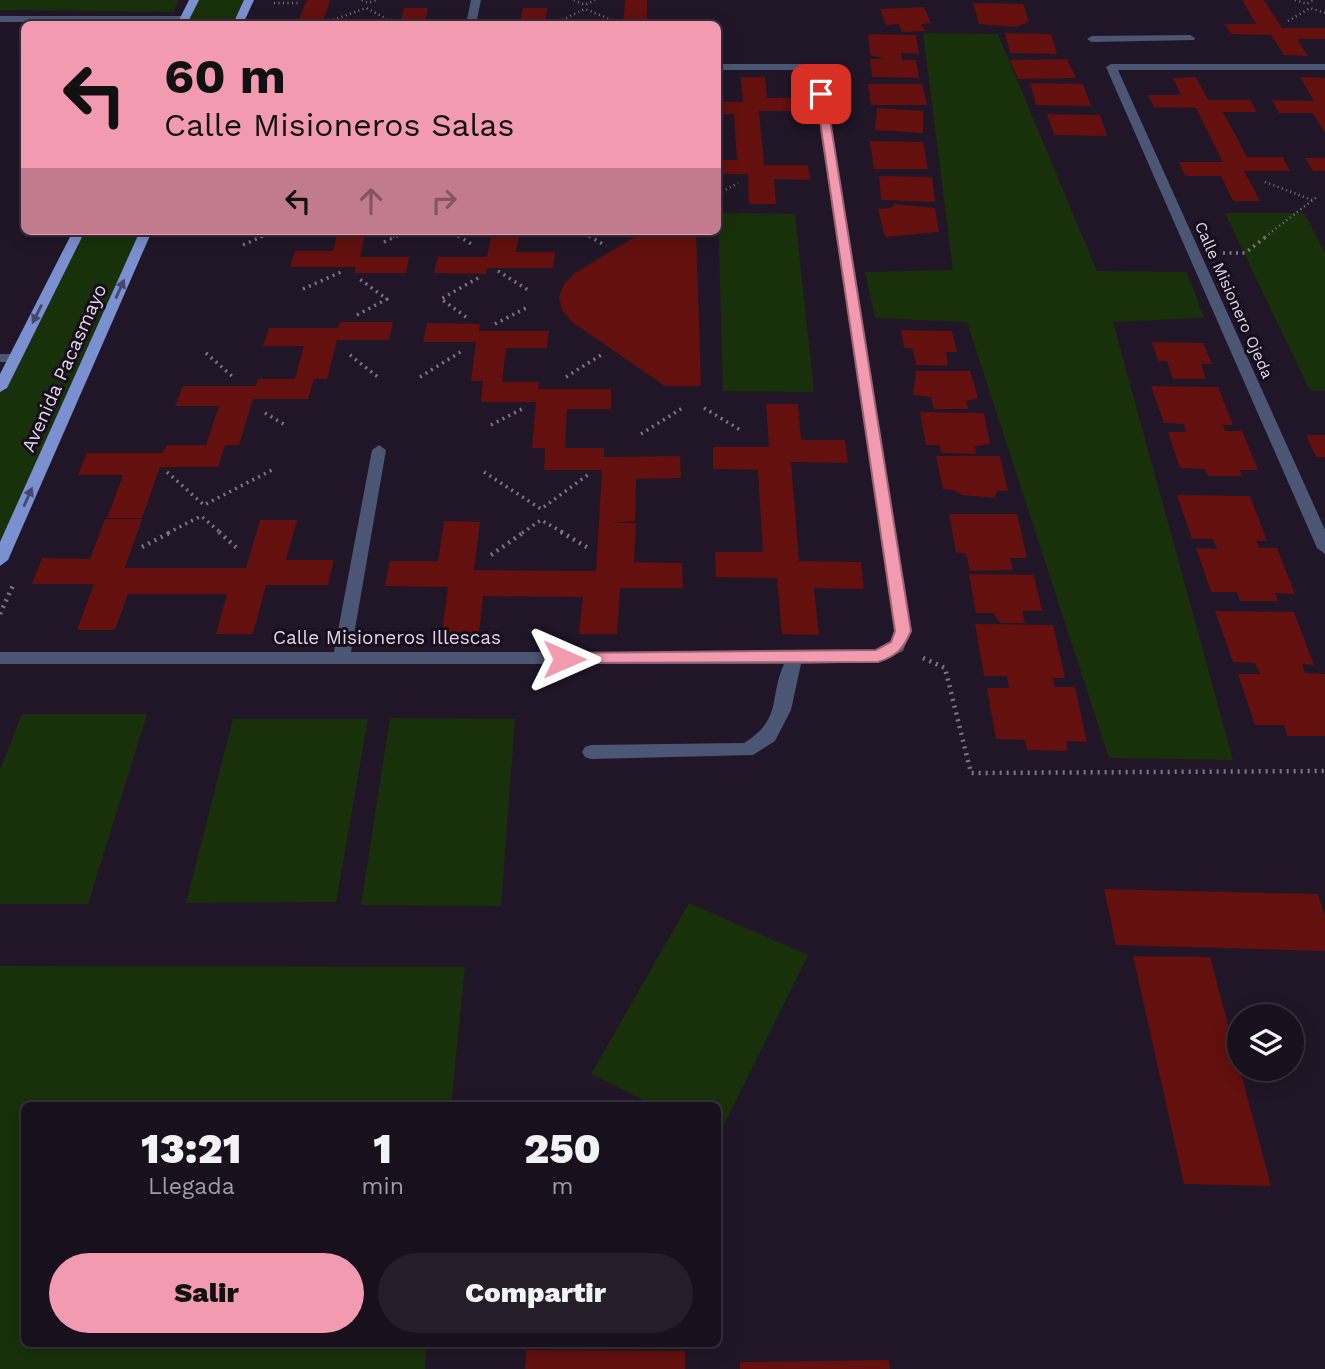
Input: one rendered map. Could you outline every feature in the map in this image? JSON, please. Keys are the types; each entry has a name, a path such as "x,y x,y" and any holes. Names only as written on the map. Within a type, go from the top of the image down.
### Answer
{"main road":[{"path":"184,21 194,0"},
{"path":"239,21 249,0"},
{"path":"0,388 7,358 77,235"},
{"name":"Avenida Pacasmayo","path":"0,560 144,235"}],"street":[{"path":"472,21 477,0"},
{"path":"0,19 122,21"},
{"path":"1092,39 1191,38"},
{"path":"721,67 817,67 903,631 897,646"},
{"name":"Calle Misionero Ojeda","path":"1325,67 1111,67 1325,548"},
{"path":"341,658 379,450"},
{"name":"Calle Misioneros Illescas","path":"0,657 878,656 897,646"},
{"path":"591,752 747,750 769,736 782,710 788,675 796,657"}],"path":[{"path":"362,0 368,3 377,0"},
{"path":"574,0 585,5 595,0"},
{"path":"1295,0 1307,4 1313,0"},
{"path":"333,20 366,8 387,19"},
{"path":"1288,21 1310,8 1325,13"},
{"path":"560,21 585,9 615,21"},
{"path":"1265,181 1312,201"},
{"path":"721,192 738,183"},
{"path":"1217,253 1245,253 1318,196"},
{"path":"243,245 264,235"},
{"path":"384,242 398,235"},
{"path":"457,235 473,245"},
{"path":"588,235 606,246"},
{"path":"498,271 528,290"},
{"path":"303,289 341,272"},
{"path":"357,315 387,299 358,278"},
{"path":"466,317 441,299 478,278"},
{"path":"495,324 526,308"},
{"path":"420,377 462,351"},
{"path":"206,353 234,378"},
{"path":"350,355 378,377"},
{"path":"566,377 601,355"},
{"path":"641,434 684,407"},
{"path":"704,408 742,431"},
{"path":"491,425 522,409"},
{"path":"265,412 285,425"},
{"path":"167,472 204,505 272,470"},
{"path":"484,472 541,509 589,474"},
{"path":"142,547 201,516 239,550"},
{"path":"491,555 541,520 590,549"},
{"path":"897,646 945,668 971,773 1325,771"}],"green space":[{"path":"0,0 179,0 173,12 0,10"},
{"path":"194,0 249,0 239,21 184,21"},
{"path":"923,33 998,34 1097,271 1187,272 1204,318 1113,322 1233,760 1109,758 967,322 875,318 865,272 953,270"},
{"path":"721,213 795,214 814,392 723,391 719,235 721,235"},
{"path":"1225,213 1304,213 1325,252 1325,391 1310,391"},
{"path":"77,235 144,235 0,556 0,389"},
{"path":"22,714 147,714 88,904 0,904 0,770"},
{"path":"390,718 515,719 501,906 361,905"},
{"path":"233,719 368,719 336,902 186,903"},
{"path":"689,903 808,955 721,1131 721,1102 648,1102 591,1074"},
{"path":"0,966 465,967 451,1102 21,1102 21,1347 427,1347 425,1369 0,1369"}],"building":[{"path":"307,0 330,0 323,21 298,21"},
{"path":"625,0 647,0 647,21 623,21"},
{"path":"1242,0 1264,0 1282,28 1325,28 1325,39 1297,39 1308,56 1284,55 1271,35 1231,34 1225,24 1256,24"},
{"path":"973,3 1023,4 1029,22 1016,27 979,24"},
{"path":"924,7 931,23 921,24 925,31 902,32 899,24 886,25 880,9"},
{"path":"404,8 428,8 425,21 401,21"},
{"path":"523,8 547,8 545,21 521,21"},
{"path":"1005,33 1051,34 1057,54 1010,53"},
{"path":"868,34 916,35 919,54 901,53 902,60 916,60 919,78 872,77 870,59 886,59 870,55"},
{"path":"1067,59 1076,78 1018,79 1010,60"},
{"path":"741,77 765,77 767,98 800,98 801,111 759,111 764,165 808,165 810,180 774,179 776,204 749,204 748,174 721,174 721,160 737,160 734,114 721,114 721,102 743,102"},
{"path":"1196,77 1208,100 1250,100 1257,112 1223,112 1247,157 1283,157 1290,171 1244,171 1260,201 1233,201 1221,176 1185,176 1179,162 1223,162 1196,108 1154,107 1148,95 1181,95 1173,78"},
{"path":"1300,77 1325,78 1325,133 1313,113 1279,113 1272,100 1314,101"},
{"path":"1030,83 1083,84 1091,106 1036,105"},
{"path":"868,84 922,84 927,105 871,105"},
{"path":"877,108 923,111 923,133 875,130"},
{"path":"1047,114 1100,115 1107,136 1054,135"},
{"path":"870,141 923,142 928,169 874,169"},
{"path":"1305,158 1325,158 1325,171 1313,171"},
{"path":"879,176 932,177 935,202 881,200"},
{"path":"895,204 935,208 939,232 885,237 878,209 891,208"},
{"path":"337,235 365,235 360,257 409,257 406,273 354,273 356,267 290,267 295,251 333,251"},
{"path":"491,235 519,235 516,252 555,252 553,268 487,268 486,274 434,273 438,257 487,257"},
{"path":"638,235 696,235 701,386 665,386 572,322 562,310 559,297 564,284 575,273"},
{"path":"340,322 393,322 389,340 337,340 327,379 314,379 308,399 253,399 239,445 225,445 218,467 160,467 142,518 107,518 123,475 78,475 87,453 163,453 167,445 206,445 219,406 175,406 183,386 256,386 258,379 295,379 304,346 263,346 269,328 338,328"},
{"path":"427,323 480,324 479,331 549,331 547,348 506,348 502,382 539,382 538,389 611,389 611,409 567,409 565,448 604,448 604,457 680,456 681,478 636,479 635,521 611,523 636,523 634,562 682,563 683,588 620,588 617,634 579,634 583,597 483,596 479,633 442,632 448,587 385,586 390,561 438,561 444,521 480,522 474,570 596,571 602,470 544,470 545,448 532,448 536,402 481,402 483,381 471,381 476,342 423,342"},
{"path":"901,330 952,331 957,352 946,352 948,366 916,365 913,349 904,348"},
{"path":"1152,342 1203,343 1212,364 1201,364 1206,379 1173,379 1167,361 1158,361"},
{"path":"916,371 970,371 978,398 966,401 968,409 934,409 931,397 913,395"},
{"path":"1151,386 1218,387 1233,425 1223,425 1225,431 1242,431 1258,470 1240,470 1242,476 1208,476 1205,469 1180,468 1168,432 1186,432 1184,424 1164,423"},
{"path":"766,404 798,404 801,440 845,440 848,463 791,462 799,561 861,562 864,589 814,588 819,635 782,634 777,578 716,577 715,552 763,552 758,470 713,469 713,447 769,447"},
{"path":"920,412 984,413 990,444 975,446 976,454 941,453 940,445 926,445"},
{"path":"1306,435 1325,435 1325,457 1316,457"},
{"path":"936,456 1000,456 1008,491 997,491 994,498 962,495 943,489"},
{"path":"1177,495 1250,496 1267,541 1256,541 1259,548 1277,548 1295,594 1275,593 1278,601 1240,601 1237,592 1211,592 1196,548 1217,549 1213,539 1192,539"},
{"path":"949,514 1017,514 1027,558 1010,558 1013,570 970,571 966,554 956,552"},
{"path":"105,519 142,519 125,568 246,568 260,520 297,520 286,560 334,560 328,585 266,585 253,634 216,634 227,594 128,594 115,630 77,630 94,584 32,584 42,558 90,559"},
{"path":"969,574 1034,575 1042,611 1022,611 1025,623 1000,623 993,613 976,613"},
{"path":"1215,611 1294,612 1314,665 1302,664 1305,673 1325,674 1325,736 1287,736 1284,725 1255,725 1238,674 1260,674 1255,663 1233,662"},
{"path":"975,624 1053,625 1065,678 1053,678 1055,687 1075,687 1087,742 1066,741 1068,751 1027,750 1025,740 996,739 987,688 1009,688 1007,676 984,676"},
{"path":"1104,889 1318,894 1325,916 1325,951 1116,945"},
{"path":"1133,956 1210,957 1227,1021 1227,1081 1243,1081 1271,1186 1184,1184"},
{"path":"526,1350 685,1351 685,1369 525,1369"},
{"path":"889,1360 890,1369 740,1369 740,1362"}],"route":[{"path":"564,659 878,656 897,646 903,631 821,94"}]}
